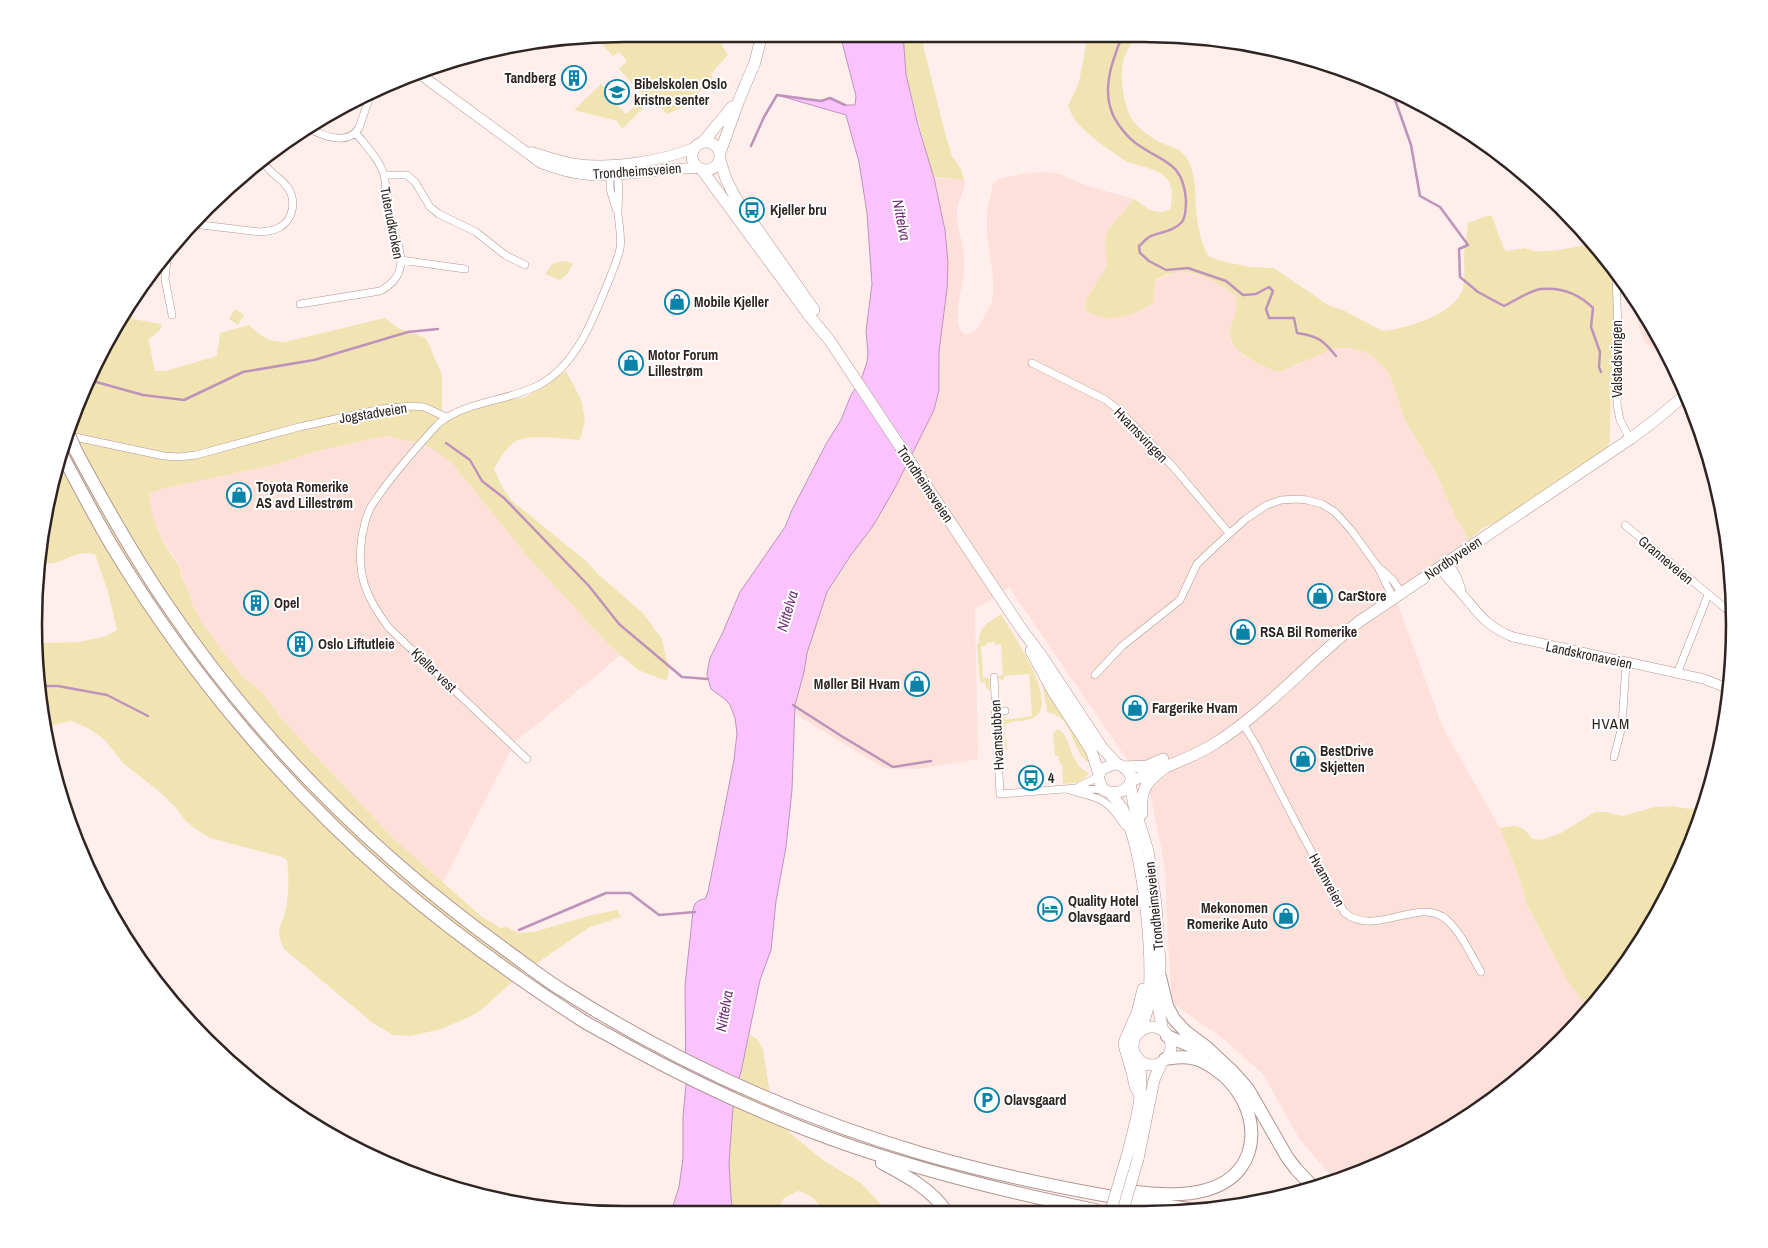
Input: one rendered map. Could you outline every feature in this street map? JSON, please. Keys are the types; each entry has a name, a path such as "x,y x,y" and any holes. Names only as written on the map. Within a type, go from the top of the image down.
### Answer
{"highway":[{"path":"72,441 128,544 170,610 217,673 266,733 339,810 400,866 489,938 560,989 623,1026 728,1080 863,1135 920,1153 1039,1183 1161,1205"},
{"path":"65,462 117,556 160,621 256,744 319,811 391,879 437,917 582,1020 694,1080 780,1119 844,1144 962,1180 1077,1206"},
{"path":"1160,977 1165,1001 1174,1019 1185,1031 1205,1046 1248,1089 1287,1157 1308,1182"},
{"path":"1165,1034 1224,1064"},
{"path":"1039,1183 1147,1193 1186,1194 1214,1188 1237,1172 1246,1158 1252,1138 1249,1113 1239,1092 1221,1073 1205,1062 1185,1057 1163,1061"},
{"path":"844,1144 899,1172 928,1192 941,1206"}],"main road":[{"path":"759,50 760,42"},
{"path":"739,100 699,145 692,158 700,169 711,170 715,167 739,100 763,42"},
{"name":"Trondheimsveien","path":"425,78 541,163 577,173 614,175 700,169 830,341 1103,749 1120,765"},
{"path":"699,145 712,143 715,145 720,156"},
{"name":"Trondheimsveien","path":"523,149 576,164 614,164 668,156 699,145"},
{"name":"Trondheimsveien","path":"720,156 735,197 814,309 830,341"},
{"name":"Nordbyveien","path":"1130,782 1213,745 1242,724 1334,642 1397,595 1630,439 1680,399"},
{"name":"Trondheimsveien","path":"1020,627 1049,684 1091,750 1098,775"},
{"name":"Nordbyveien","path":"1120,765 1147,766 1230,732"},
{"path":"1120,765 1130,775 1130,782 1122,791 1106,791 1098,782 1098,775 1105,767 1120,765"},
{"path":"1138,836 1142,791 1148,782 1167,766"},
{"name":"Trondheimsveien","path":"1130,782 1145,903 1149,965 1148,1008 1140,1031"},
{"name":"Trondheimsveien","path":"1106,791 1122,808 1138,836 1151,866 1156,904 1160,977 1158,1006 1165,1034"},
{"path":"1140,1095 1135,1086 1124,1040 1141,1003 1144,978 1149,965"},
{"path":"1113,1206 1133,1158 1141,1075 1133,1044 1135,1037 1140,1031 1154,1027 1165,1034 1170,1048 1154,1080 1133,1158 1124,1206"},
{"path":"1138,1058 1149,1064 1163,1061"}],"street":[{"path":"315,132 329,137 344,137 356,133 368,102"},
{"name":"Tuterudkroken","path":"300,304 380,291 388,287 398,275 401,260 388,213 384,175 368,148 356,133"},
{"path":"446,417 460,410 518,393 538,385 558,371 581,342 592,321 617,258 620,236 618,214 610,188 614,175 614,164"},
{"path":"202,225 261,232 272,231 283,226 291,213 292,198 289,189 272,174 267,166"},
{"path":"384,175 407,175 415,182 430,207 439,214 476,232 505,255 525,265"},
{"path":"401,260 464,269"},
{"path":"166,266 165,279 172,315"},
{"name":"Valstadsvingen","path":"1616,286 1619,356 1617,404 1620,420 1630,439"},
{"name":"Hvamsvingen","path":"1032,363 1106,400 1122,413 1175,470 1229,534"},
{"name":"Jogstadveien","path":"73,436 164,456 179,457 204,453 299,427 381,408 424,407 446,417"},
{"name":"Kjeller vest","path":"446,417 405,461 369,510 361,544 361,576 377,612 389,628 527,759"},
{"path":"1095,675 1122,646 1180,600 1197,564 1247,518 1267,505 1281,500 1298,498 1307,500 1322,504 1335,512 1352,531 1378,567 1392,579 1397,595"},
{"name":"Granneveien","path":"1625,525 1725,608"},
{"name":"Landskronaveien","path":"1443,564 1457,578 1463,595 1484,621 1497,630 1513,637 1704,679 1722,687"},
{"path":"1677,674 1708,595"},
{"path":"1614,757 1622,726 1626,663"},
{"name":"Hvamstubben","path":"994,677 1000,794 1067,789"},
{"path":"995,687 1004,686"},
{"path":"995,712 1006,710"},
{"name":"Hvamveien","path":"1242,724 1256,745 1344,912 1352,918 1363,921 1378,921 1408,914 1437,914 1447,920 1461,937 1482,972"},
{"path":"1078,788 1098,775"},
{"path":"1067,789 1078,788 1106,791"},
{"path":"1067,789 1096,797 1104,802 1138,836"}],"shaded area":[{"path":"720,42 728,55 711,74 713,79 698,93 700,99 667,114 652,99 622,129 617,121 574,110 601,84 605,88 603,90 626,114 645,97 619,69 627,61 619,52 613,56 601,43"},
{"path":"904,42 923,42 945,133 952,156 961,169 964,180 933,177 906,74"},
{"path":"1086,42 1132,42 1124,58 1122,72 1123,90 1127,107 1133,121 1141,129 1156,140 1182,152 1188,160 1194,178 1198,227 1208,256 1249,267 1274,268 1328,305 1345,311 1382,331 1404,327 1441,313 1458,297 1464,284 1464,254 1468,223 1486,216 1492,216 1506,251 1525,248 1549,251 1585,245 1615,284 1610,440 1607,449 1499,521 1483,528 1468,541 1437,475 1404,418 1391,377 1381,364 1366,352 1350,348 1335,348 1279,372 1255,362 1240,352 1234,346 1231,339 1230,329 1236,310 1236,296 1213,281 1196,274 1178,272 1167,274 1155,281 1153,303 1137,312 1110,318 1092,314 1085,309 1087,298 1107,266 1105,240 1108,230 1134,199 1151,210 1160,212 1170,209 1172,194 1171,186 1163,175 1126,161 1106,148 1079,125 1068,106 1079,82"},
{"path":"1041,172 1060,174 1087,186 1134,199 1108,230 1107,266 1087,298 1085,309 1111,318 1144,309 1153,302 1155,281 1170,274 1182,272 1201,276 1224,286 1236,296 1237,310 1230,331 1231,342 1244,356 1264,367 1295,366 1322,352 1335,348 1350,348 1366,352 1381,364 1391,377 1404,418 1437,475 1468,541 1394,594 1443,728 1500,828 1519,877 1527,905 1567,980 1584,1003 1555,1035 1527,1061 1467,1107 1435,1128 1401,1146 1331,1175 1299,1138 1263,1074 1225,1040 1172,1003 1165,867 1150,793 1009,587 975,610 978,759 919,769 884,768 795,714 795,705 807,653 827,593 885,506 937,401 940,379 939,351 948,263 943,216 934,178 964,180 965,184 957,208 957,220 964,254 964,273 958,306 958,324 961,331 966,335 978,328 991,304 993,296 987,212 993,184 999,179"},
{"path":"563,261 573,263 568,273 560,280 545,274 552,264"},
{"path":"235,309 244,315 238,325 229,319"},
{"path":"132,315 133,319 162,324 160,330 148,338 155,371 165,371 214,357 217,355 220,333 249,325 265,338 284,342 385,318 398,328 426,338 442,375 442,419 499,401 526,397 566,371 581,399 585,419 581,438 579,440 521,439 503,453 494,469 502,487 511,500 586,561 599,575 643,613 662,639 669,669 667,681 638,670 609,645 528,557 451,462 422,444 386,436 317,451 273,465 161,489 149,494 150,505 159,534 181,569 180,575 189,592 194,608 204,626 243,678 262,692 281,718 392,837 482,917 501,928 507,927 518,933 534,932 591,915 617,910 621,917 590,927 521,974 481,1010 469,1017 441,1029 411,1036 393,1035 374,1024 284,949 279,932 288,896 287,860 282,857 210,838 185,820 161,793 123,763 104,739 86,727 71,721 52,725 47,700 43,643 80,642 106,636 117,630 108,592 95,554 81,553 55,563 46,563 47,548 62,473 73,437 102,367"},
{"path":"1637,316 1658,352 1645,342"},
{"path":"386,436 422,444 451,462 528,557 609,645 621,655 515,742 443,882 392,837 281,718 262,692 243,678 230,662 204,626 194,608 189,592 180,575 181,568 156,529 150,510 149,494 161,489 273,465 317,451"},
{"path":"1001,614 1030,665 1041,696 1041,708 1036,716 1006,724 1004,729 1007,749 1003,746 1001,715 1004,714 1005,720 1032,716 1029,674 1004,676 1004,681 997,676 1003,675 1001,644 995,645 995,642 981,646 983,678 989,678 990,691 986,688 985,682 980,683 977,644 979,643 980,633 988,623"},
{"path":"1041,677 1086,749 1091,764 1079,752 1063,721 1047,712"},
{"path":"1057,729 1065,737 1077,763 1089,773 1081,781 1063,784 1062,764 1060,764 1059,756 1055,756 1053,734"},
{"path":"1673,806 1689,809 1696,807 1666,881 1648,915 1605,978 1584,1003 1567,980 1527,905 1519,877 1500,828 1519,827 1533,839 1541,840 1561,833 1595,812 1606,812 1622,816 1655,807"},
{"path":"749,1034 757,1039 763,1049 770,1094 781,1121 790,1133 824,1161 861,1183 882,1206 820,1206 813,1198 798,1191 783,1199 781,1206 732,1206 729,1164 734,1093 741,1072"}],"water":[{"name":"Nittelva","path":"842,42 904,42 906,74 918,125 934,178 945,230 948,263 947,289 939,351 939,390 934,410 895,488 873,526 827,592 807,653 795,705 792,790 771,950 760,980 741,1072 734,1093 729,1164 732,1206 673,1206 679,1187 683,1158 683,1117 686,1084 685,985 693,911 695,904 705,899 708,892 734,760 737,733 735,718 730,705 711,689 707,674 710,658 740,592 785,527 826,444 841,420 851,395 861,380 868,353 866,331 872,284 867,213 859,162 846,115 777,95 821,101 830,98 845,105 855,105 856,96"}],"waterway":[{"path":"1120,42 1112,63 1108,84 1108,94 1113,115 1123,131 1134,141 1176,170 1181,177 1186,200 1185,215 1182,222 1171,229 1148,238 1139,246 1140,253 1149,261 1166,270 1188,268 1226,281 1243,295 1256,294 1269,287 1273,291 1266,309 1269,318 1294,318 1297,333 1320,340 1336,356"},
{"path":"751,146 764,117 777,95 821,101 830,98 845,105"},
{"path":"1395,99 1411,145 1420,196 1440,207 1468,245 1459,249 1460,277 1478,292 1504,306 1541,289 1563,290 1582,299 1593,308 1591,327 1600,352 1599,367 1601,372"},
{"path":"95,382 143,395 184,400 243,372 314,360 408,332 438,329"},
{"path":"446,443 470,460 482,481 504,498 589,586 619,624 682,677 708,679"},
{"path":"46,686 58,686 107,695 148,716"},
{"path":"793,705 893,767 931,761"},
{"path":"519,930 606,893 630,893 659,915 695,912"}],"place":[{"name":"Tandberg","path":"574,78"},
{"name":"Bibelskolen Oslo kristne senter","path":"617,92"},
{"name":"Kjeller bru","path":"752,210"},
{"name":"Mobile Kjeller","path":"677,302"},
{"name":"Motor Forum Lillestrøm","path":"631,363"},
{"name":"Toyota Romerike AS avd Lillestrøm","path":"239,495"},
{"name":"CarStore","path":"1320,596"},
{"name":"Opel","path":"256,603"},
{"name":"RSA Bil Romerike","path":"1243,632"},
{"name":"Oslo Liftutleie","path":"300,644"},
{"name":"Møller Bil Hvam","path":"917,684"},
{"name":"Fargerike Hvam","path":"1135,708"},
{"name":"BestDrive Skjetten","path":"1303,759"},
{"name":"4","path":"1031,778"},
{"name":"Quality Hotel Olavsgaard","path":"1050,909"},
{"name":"Mekonomen Romerike Auto","path":"1286,916"},
{"name":"Olavsgaard","path":"987,1100"}],"district":[{"name":"HVAM","path":"1611,723"}]}
